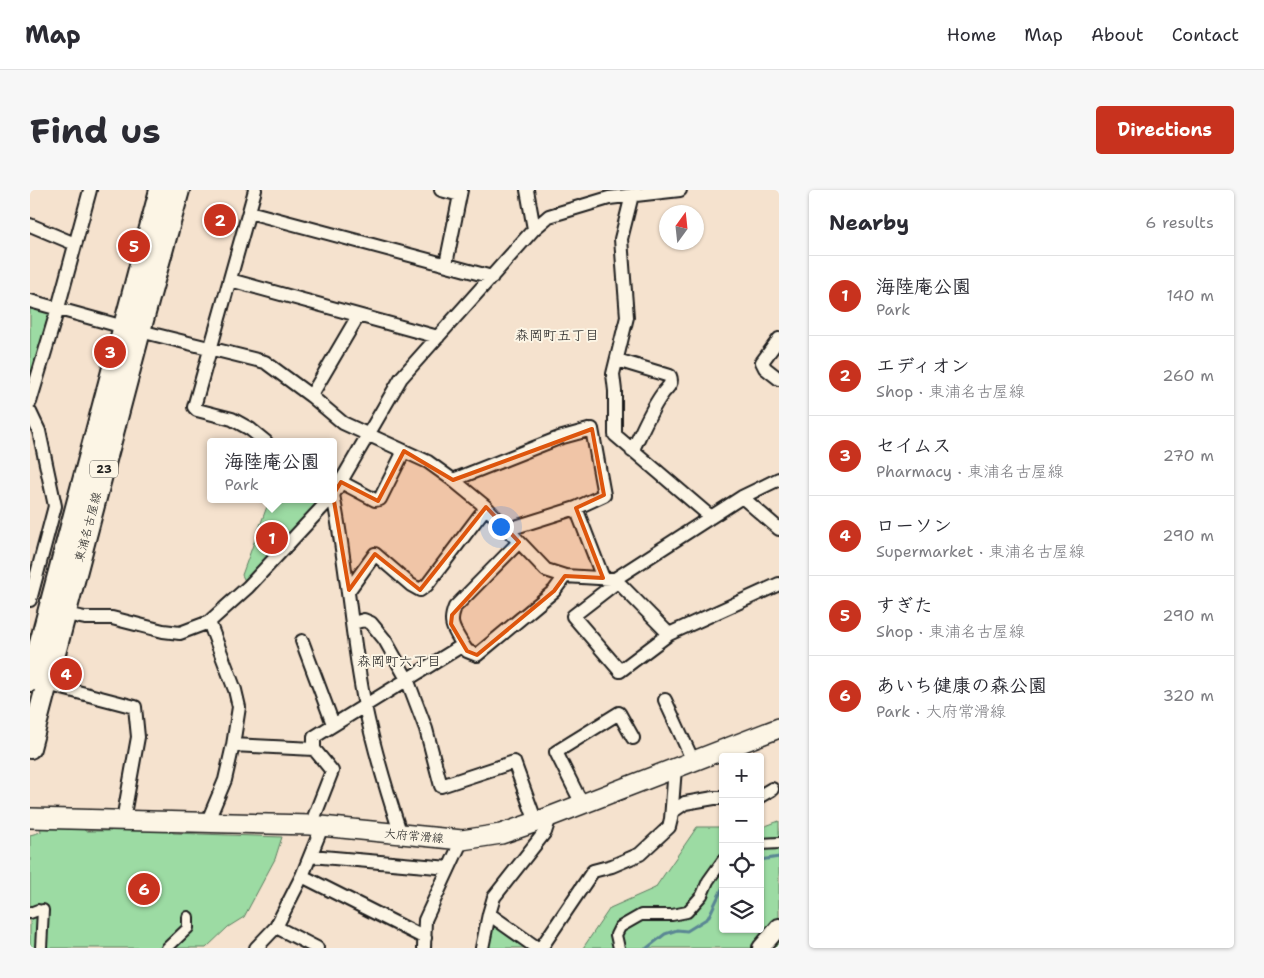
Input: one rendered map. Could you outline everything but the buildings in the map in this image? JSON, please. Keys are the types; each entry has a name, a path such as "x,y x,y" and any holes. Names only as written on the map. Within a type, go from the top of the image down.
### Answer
{"main road":[{"name":"東浦名古屋線","path":"39,682 66,614 132,329 160,190"},
{"name":"東浦名古屋線","path":"30,748 39,682 132,329 178,190"},
{"name":"大府常滑線","path":"30,818 317,826 462,840 501,834 779,728"}],"street":[{"path":"30,402 90,190"},
{"path":"255,190 194,407 197,410 232,420 250,429 261,438"},
{"path":"441,190 460,192 446,264"},
{"path":"527,190 534,229"},
{"path":"337,488 401,378 534,229 549,216 609,198 680,190"},
{"path":"632,195 621,239 627,317 612,374 615,391 615,434 632,451 711,517"},
{"path":"249,212 492,277"},
{"path":"30,226 75,244"},
{"path":"230,280 438,337"},
{"path":"30,301 264,362 311,396 343,423 428,462 453,480 486,507 546,570 565,576 612,580"},
{"path":"311,396 358,316"},
{"path":"779,339 762,362 765,368 779,379"},
{"path":"617,360 672,378 671,383 658,400 632,451"},
{"path":"30,412 38,431 55,506 30,600"},
{"path":"453,480 559,438 592,429 604,495 576,508 509,530"},
{"path":"341,482 375,500 380,499 404,451"},
{"path":"779,479 742,497 612,580 573,616 620,671 669,634 779,584"},
{"path":"742,497 779,529"},
{"path":"66,614 85,618 112,618 163,631 180,633 209,622 248,587 326,503"},
{"path":"334,503 365,705 380,768 400,834"},
{"path":"349,590 375,554 411,585 420,590 427,585 486,507"},
{"path":"576,508 612,580 669,634"},
{"path":"519,542 455,607 451,624 466,651 478,655 554,591 565,576"},
{"path":"353,623 364,620 371,623 385,640 407,679 426,729 441,786 514,762 543,819 545,832 494,897 482,948"},
{"path":"207,823 224,780 233,745 238,707 235,690 209,622"},
{"path":"302,641 333,724"},
{"path":"256,948 276,926 311,856 332,771 314,749 314,737 463,645"},
{"path":"39,682 135,707 138,737 122,820"},
{"path":"665,700 693,761"},
{"path":"582,804 556,752 619,713 634,738"},
{"path":"233,745 314,749"},
{"path":"489,914 539,948 592,871 612,866 640,854 669,826 672,812 675,768"},
{"path":"764,794 772,789"},
{"path":"672,812 685,803 719,798"},
{"path":"302,876 425,943 425,920 462,840"},
{"path":"764,844 779,843"},
{"path":"311,856 448,868"},
{"path":"619,948 616,936 620,927 641,915 672,915 687,912 702,895 708,881 719,866"},
{"path":"37,911 42,948"},
{"path":"167,948 188,928 188,917"},
{"path":"276,926 317,948"},
{"path":"761,948 779,927"}],"highlighted area":[{"path":"592,429 604,495 576,508 603,578 565,576 554,591 477,655 467,651 451,624 452,615 519,542 486,507 420,590 375,554 349,590 333,495 341,482 378,501 404,451 453,480"}],"green space":[{"path":"30,300 58,308 30,402"},
{"path":"268,503 318,503 248,587 242,575"},
{"path":"779,821 779,948 583,948 610,908 655,888 697,827 719,827 719,933 764,933 764,827"},
{"path":"40,825 84,825 85,831 111,831 112,828 172,828 173,833 282,837 275,859 244,917 228,927 206,948 30,948 30,835 41,832"},
{"path":"489,914 529,948 482,948"}],"waterway":[{"path":"764,859 779,857"},
{"path":"647,948 665,934 677,930 687,931 708,918 723,888"}],"place":[{"name":"エディオン","path":"220,220"},
{"name":"すぎた","path":"134,246"},
{"name":"セイムス","path":"110,352"},
{"name":"海陸庵公園","path":"272,538"},
{"name":"ローソン","path":"66,674"},
{"name":"あいち健康の森公園","path":"144,889"}],"district":[{"name":"森岡町五丁目","path":"557,335"},
{"name":"森岡町六丁目","path":"399,661"}]}
